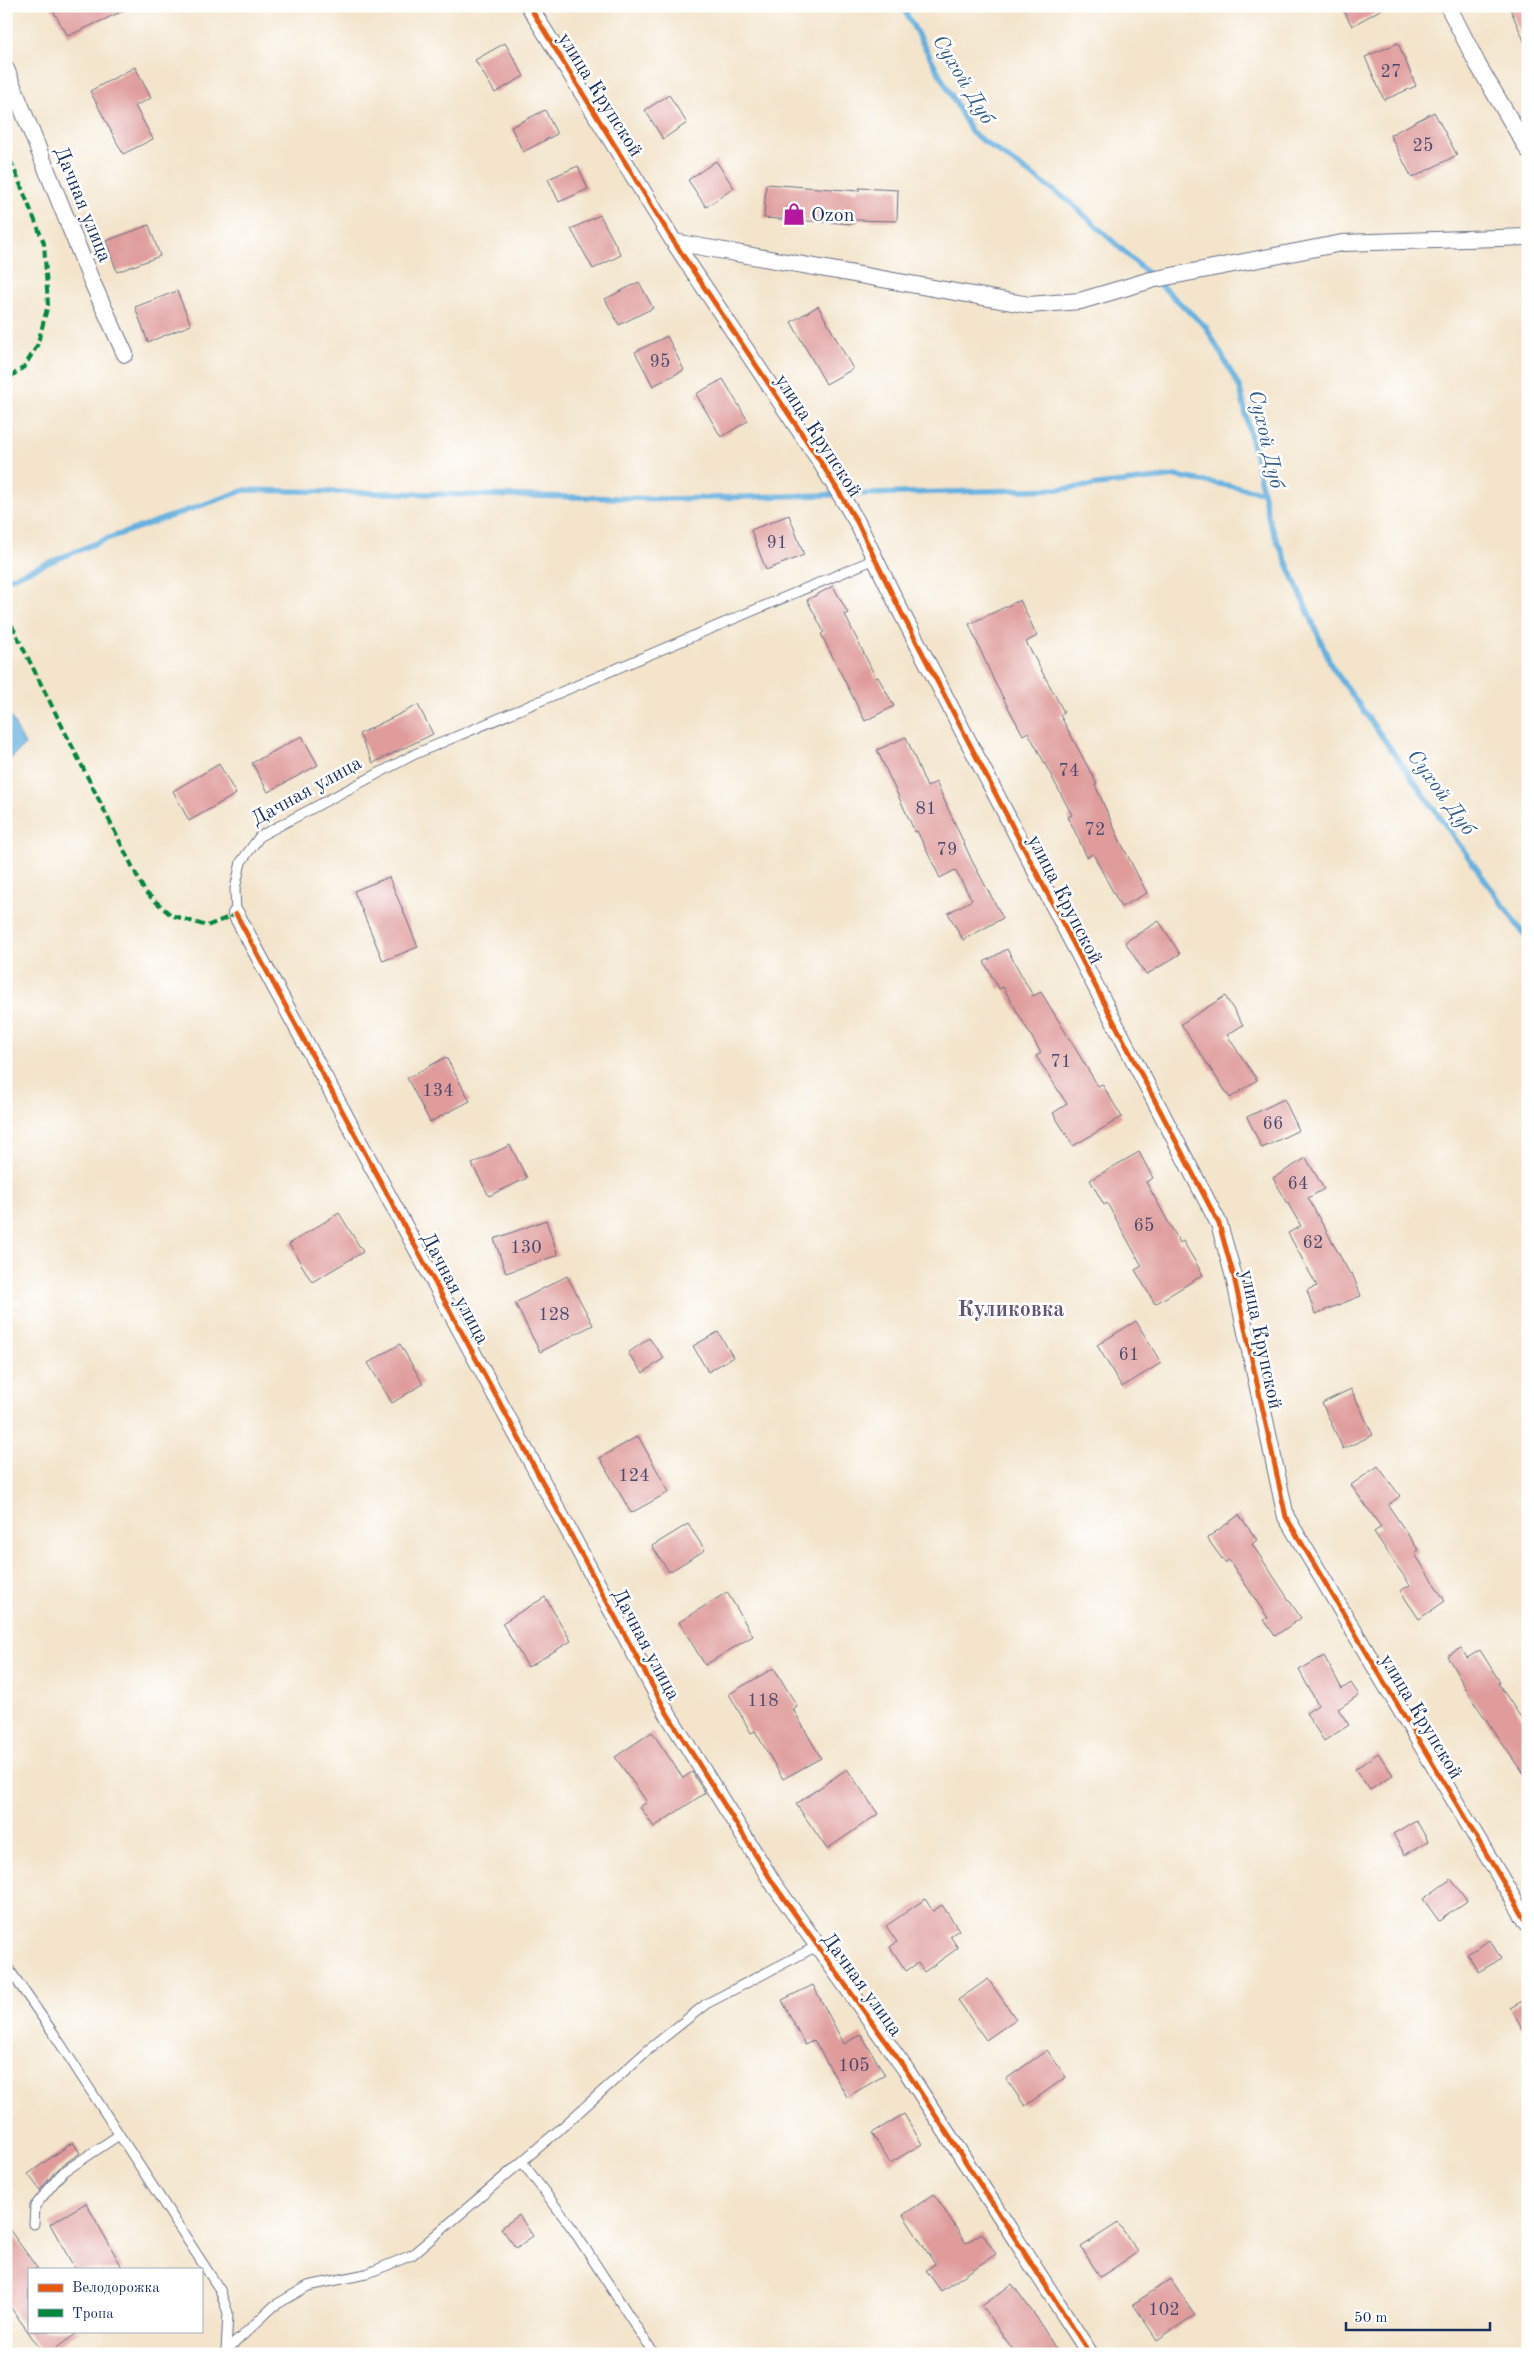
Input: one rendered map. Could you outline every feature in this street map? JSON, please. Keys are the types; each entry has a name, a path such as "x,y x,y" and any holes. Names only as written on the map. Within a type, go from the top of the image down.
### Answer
{"street":[{"name":"улица Крупской","path":"529,6 674,242 820,461 858,522 875,559 1123,1043 1219,1224 1234,1277 1286,1517 1528,1924"},
{"path":"1448,6 1478,65 1528,150"},
{"name":"Дачная улица","path":"6,69 92,282 125,354"},
{"path":"674,242 1029,305 1080,301 1151,280 1342,243 1528,237"},
{"name":"Дачная улица","path":"236,914 667,1713 770,1877 906,2070 1090,2354"}],"lane":[{"name":"Дачная улица","path":"236,914 235,889 241,862 260,836 415,754 875,559"},
{"path":"225,2353 274,2306 308,2286 366,2274 412,2256 522,2162 648,2050 706,2004 817,1946"},
{"path":"6,1965 220,2290 228,2313 225,2353"},
{"path":"34,2224 35,2206 62,2173 119,2135"},
{"path":"522,2162 572,2228 654,2354"}],"water":[{"path":"6,707 25,745 6,764"}],"building":[{"path":"50,6 134,6 68,36"},
{"path":"1341,6 1387,6 1352,26"},
{"path":"1509,6 1528,6 1528,50"},
{"path":"505,43 524,76 495,93 475,60"},
{"path":"1398,43 1416,86 1384,100 1365,57"},
{"path":"135,67 151,98 135,106 153,139 123,154 90,91"},
{"path":"669,95 687,123 663,139 645,110"},
{"path":"545,110 557,134 523,152 511,127"},
{"path":"1434,112 1457,155 1412,178 1390,135"},
{"path":"716,161 734,188 706,207 688,180"},
{"path":"578,166 588,189 559,202 548,179"},
{"path":"766,184 859,191 859,188 898,190 897,221 854,220 854,224 764,218"},
{"path":"600,215 621,255 593,269 571,229"},
{"path":"149,225 160,256 117,272 106,241"},
{"path":"639,282 653,308 619,325 605,299"},
{"path":"177,291 191,325 148,342 135,307"},
{"path":"818,306 853,369 826,384 791,322"},
{"path":"667,336 684,370 653,386 635,352"},
{"path":"723,379 748,421 721,437 696,394"},
{"path":"789,515 804,555 766,570 751,530"},
{"path":"833,586 848,613 845,615 876,678 878,677 894,706 865,721 821,634 824,632 807,600"},
{"path":"1020,600 1037,636 1026,642 1064,712 1060,715 1097,784 1095,785 1120,841 1147,893 1121,907 1093,854 1087,857 1068,817 1072,815 1028,732 1023,735 994,681 969,624"},
{"path":"418,705 433,734 373,763 359,734"},
{"path":"302,736 318,765 268,792 252,763"},
{"path":"906,737 927,787 936,782 972,861 1003,918 963,940 948,913 972,900 955,870 940,878 917,831 915,832 877,750"},
{"path":"219,764 236,794 189,821 173,791"},
{"path":"389,877 418,947 383,961 354,891"},
{"path":"1159,921 1180,954 1146,975 1125,942"},
{"path":"1007,949 1033,996 1041,992 1098,1086 1102,1084 1122,1117 1073,1146 1053,1113 1067,1104 1036,1056 1041,1053 1003,987 999,989 984,962"},
{"path":"1225,996 1243,1025 1227,1035 1257,1080 1230,1098 1181,1024"},
{"path":"446,1057 470,1101 430,1122 407,1078"},
{"path":"1284,1099 1299,1130 1262,1148 1247,1117"},
{"path":"510,1145 527,1178 489,1196 472,1164"},
{"path":"1139,1152 1153,1178 1146,1182 1180,1243 1183,1241 1203,1275 1155,1304 1135,1270 1142,1266 1107,1203 1104,1205 1090,1180"},
{"path":"1306,1158 1324,1189 1308,1198 1350,1274 1352,1273 1361,1296 1315,1314 1307,1290 1317,1286 1288,1233 1301,1226 1273,1178"},
{"path":"339,1213 363,1252 312,1282 289,1244"},
{"path":"546,1220 558,1255 506,1273 494,1239"},
{"path":"567,1276 593,1325 540,1352 515,1303"},
{"path":"1136,1321 1161,1363 1122,1387 1097,1345"},
{"path":"718,1332 733,1357 708,1372 693,1346"},
{"path":"649,1338 664,1358 643,1373 628,1353"},
{"path":"400,1344 423,1384 392,1403 368,1363"},
{"path":"1351,1389 1373,1435 1343,1449 1322,1403"},
{"path":"638,1436 669,1492 631,1513 600,1458"},
{"path":"1378,1466 1400,1496 1388,1505 1419,1551 1415,1554 1445,1601 1419,1619 1400,1591 1410,1585 1374,1532 1381,1527 1351,1485"},
{"path":"1239,1515 1257,1540 1252,1544 1301,1618 1275,1636 1264,1620 1268,1618 1229,1560 1225,1563 1207,1538"},
{"path":"688,1524 705,1550 669,1572 652,1546"},
{"path":"727,1592 753,1636 705,1665 679,1622"},
{"path":"545,1597 571,1641 528,1667 502,1623"},
{"path":"1461,1648 1467,1658 1480,1650 1500,1682 1498,1683 1528,1728 1528,1781 1472,1699 1447,1656"},
{"path":"1324,1656 1342,1689 1351,1683 1359,1695 1338,1709 1349,1725 1324,1741 1306,1713 1318,1705 1299,1670"},
{"path":"774,1668 797,1706 793,1709 821,1758 783,1779 755,1731 751,1733 729,1694"},
{"path":"652,1732 683,1778 692,1772 705,1793 654,1827 640,1807 647,1802 615,1757"},
{"path":"1378,1753 1393,1775 1370,1790 1355,1769"},
{"path":"847,1769 878,1814 827,1849 796,1804"},
{"path":"1416,1820 1428,1841 1405,1855 1393,1834"},
{"path":"1451,1879 1467,1901 1439,1921 1423,1899"},
{"path":"925,1899 933,1911 942,1905 959,1930 950,1936 958,1948 924,1972 918,1963 906,1971 890,1947 897,1942 886,1926"},
{"path":"1490,1940 1501,1959 1478,1972 1467,1954"},
{"path":"988,1979 1016,2019 986,2040 958,2000"},
{"path":"813,1985 844,2044 861,2034 885,2075 847,2097 814,2040 805,2045 782,2000"},
{"path":"1528,1998 1528,2037 1510,2008"},
{"path":"1047,2050 1066,2077 1025,2106 1006,2079"},
{"path":"904,2114 922,2144 890,2163 872,2133"},
{"path":"73,2142 80,2153 57,2169 40,2190 28,2174"},
{"path":"934,2194 966,2243 982,2233 996,2254 941,2291 926,2270 935,2264 903,2215"},
{"path":"86,2203 122,2268 74,2268 50,2224"},
{"path":"519,2215 533,2236 516,2248 501,2228"},
{"path":"1118,2223 1138,2252 1100,2277 1081,2247"},
{"path":"6,2225 37,2268 28,2268 28,2332 6,2301"},
{"path":"1171,2279 1195,2315 1157,2340 1133,2304"},
{"path":"1012,2284 1037,2318 1059,2354 1016,2354 982,2306"},
{"path":"28,2332 79,2332 48,2354 44,2354"}],"waterway":[{"name":"Сухой Дуб","path":"902,6 972,133 1070,202 1206,327 1240,388 1270,524 1332,667 1528,940"},
{"path":"6,580 109,538 245,490 667,499 1062,489 1176,476 1263,492"}],"marked path":[{"path":"6,149 44,243 48,305 37,346 24,367 6,380"},
{"path":"6,614 145,892 171,915 207,926 236,914"}],"cycle path":[{"path":"529,6 674,242 820,461 857,522 899,608 1219,1224 1234,1277 1286,1517 1528,1924"},
{"path":"236,914 667,1713 775,1886 906,2070 1090,2354"}],"place":[{"name":"Ozon","path":"794,214"}],"district":[{"name":"Куликовка","path":"1011,1308"}]}
